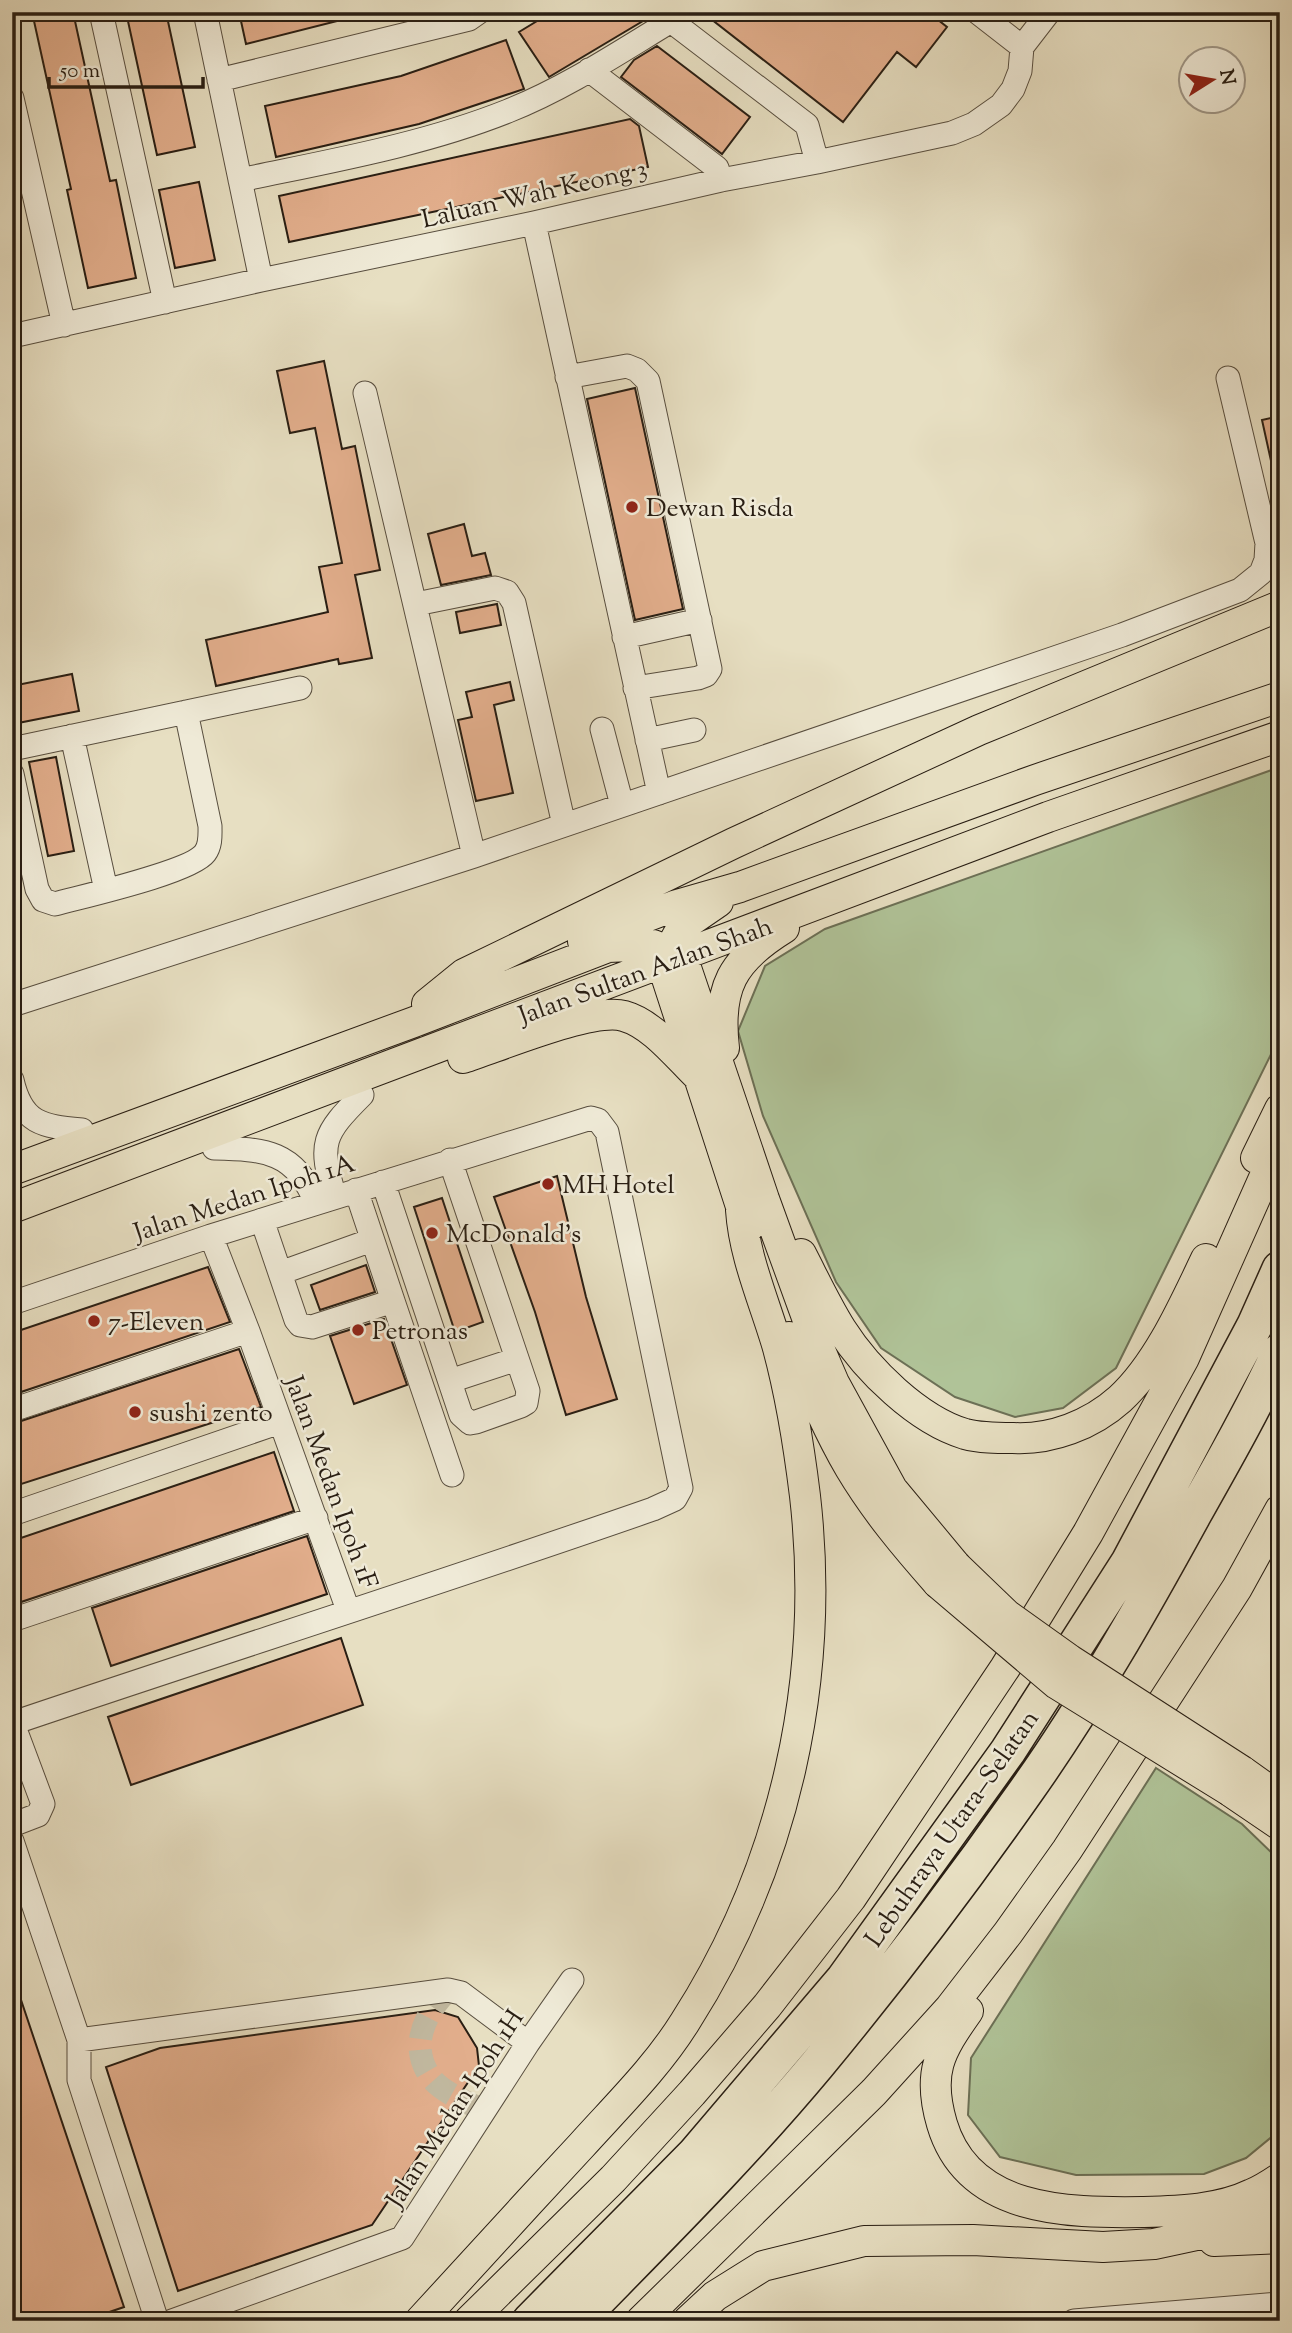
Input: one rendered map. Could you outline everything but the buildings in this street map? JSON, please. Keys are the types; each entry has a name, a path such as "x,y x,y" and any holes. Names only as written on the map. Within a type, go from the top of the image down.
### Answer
{"highway":[{"name":"Lebuhraya Utara–Selatan","path":"530,2321 695,2154 844,1979 1008,1751 1129,1562 1255,1325 1280,1269"},
{"name":"Lebuhraya Utara–Selatan","path":"576,2321 696,2200 815,2067 921,1934 1027,1790 1163,1570 1258,1399 1280,1351"}],"main road":[{"path":"427,1004 464,974 747,838 979,730 1280,606"},
{"name":"Jalan Sultan Azlan Shah","path":"12,1159 82,1130 427,1004 629,922 740,887 1280,696"},
{"name":"Jalan Sultan Azlan Shah","path":"14,1207 630,975 671,956 823,904 1048,817 1280,736"},
{"path":"671,956 683,926 740,887"},
{"path":"715,1084 721,1018 728,981 745,959 768,938 823,904"},
{"path":"12,1170 388,1032 608,947 653,945 671,956 715,1084 796,1354 828,1428 851,1470 884,1519 947,1575 1057,1684 1236,1781 1280,1798"},
{"path":"621,946 630,953 630,975"},
{"path":"14,1207 64,1207 214,1148 584,1018 608,1014 624,1016 640,1024 715,1084"},
{"path":"752,1205 785,1219 842,1330 866,1361 913,1406 938,1422 965,1434 1019,1439 1051,1436 1101,1413 1121,1398 1149,1364 1186,1300 1280,1109"},
{"path":"469,2321 613,2179 692,2093 767,2006 851,1898 1005,1668 1088,1533 1184,1358 1280,1142"},
{"path":"420,2321 638,2083 685,2023 732,1938 766,1859 791,1771 802,1706 810,1643 811,1565 805,1497 779,1352 743,1238 752,1205"},
{"path":"641,2321 874,2092 950,2008 1067,1850 1237,1588 1280,1510"},
{"path":"1236,1781 1280,1825"},
{"path":"1008,1933 991,1971 968,2011 944,2044 935,2073 937,2108 948,2143 969,2172 1021,2202 1060,2210 1116,2212 1213,2207 1251,2195 1280,2178"},
{"path":"1154,2244 1210,2232 1256,2216 1280,2203"},
{"path":"688,2321 715,2296 764,2266 864,2241 974,2240 1103,2247 1280,2238"}],"street":[{"path":"101,12 165,302"},
{"path":"205,12 261,280"},
{"path":"219,80 469,19 479,12"},
{"path":"977,12 1022,47 1049,12"},
{"path":"240,180 394,147 508,111 557,89 676,17 807,125 817,162"},
{"name":"Laluan Wah Keong 3","path":"12,336 721,180 952,133 974,124 1001,105 1013,89 1020,71 1022,47"},
{"path":"589,70 717,168 721,180"},
{"path":"12,98 64,325"},
{"path":"534,223 659,793"},
{"path":"567,377 627,366 637,369 648,381 710,669 706,675 635,688"},
{"path":"12,1005 474,856 1122,635 1240,590 1261,573 1266,560 1267,543 1228,377"},
{"path":"365,394 474,856"},
{"path":"416,604 495,588 507,592 514,603 564,825"},
{"path":"1240,590 1251,618"},
{"path":"624,638 699,620"},
{"path":"12,749 300,688"},
{"path":"12,774 39,896 49,903 55,904 172,871 196,861 206,852 211,840 186,712"},
{"path":"601,729 622,805"},
{"path":"647,740 694,730"},
{"path":"72,736 106,890"},
{"path":"12,1080 23,1110 35,1121 44,1125 82,1130"},
{"path":"335,1197 325,1163 328,1136 337,1120 362,1095"},
{"name":"Jalan Medan Ipoh 1A","path":"12,1303 211,1236 583,1118 598,1120 607,1132 681,1488 675,1499 661,1506 481,1569 348,1610"},
{"path":"214,1148 248,1148 283,1160 300,1173 308,1184 335,1197 372,1240 452,1475"},
{"path":"383,1182 461,1415 470,1423 476,1422 526,1403 528,1391 450,1160"},
{"path":"262,1220 296,1320 306,1328 393,1301"},
{"name":"Jalan Medan Ipoh 1F","path":"13,1722 348,1610 211,1236"},
{"path":"281,1273 372,1240"},
{"path":"12,1410 248,1331"},
{"path":"450,1381 517,1359"},
{"path":"12,1514 280,1422"},
{"path":"12,1620 316,1518"},
{"path":"12,1825 38,1815 43,1804 13,1722"},
{"path":"12,1841 79,2040 79,2080 157,2321"},
{"name":"Jalan Medan Ipoh 1H","path":"172,2321 399,2241 528,2042 572,1980"},
{"path":"79,2040 448,1990 461,1993 528,2042"},
{"path":"1074,2321 1170,2317 1280,2304"}],"green space":[{"path":"1280,767 1280,1036 1116,1368 1063,1408 1015,1417 955,1397 881,1348 836,1282 763,1116 738,1031 765,966 825,929"},
{"path":"1156,1768 1242,1824 1280,1861 1280,2130 1246,2158 1204,2174 1076,2175 1000,2157 968,2115 971,2058"}],"tunnel":[{"path":"448,1990 439,1999 426,2021 420,2044 421,2055 425,2067 437,2084 484,2111"}],"place":[{"name":"Dewan Risda","path":"632,507"},
{"name":"MH Hotel","path":"548,1184"},
{"name":"McDonald's","path":"432,1233"},
{"name":"7-Eleven","path":"94,1321"},
{"name":"Petronas","path":"358,1330"},
{"name":"sushi zento","path":"135,1412"}]}
